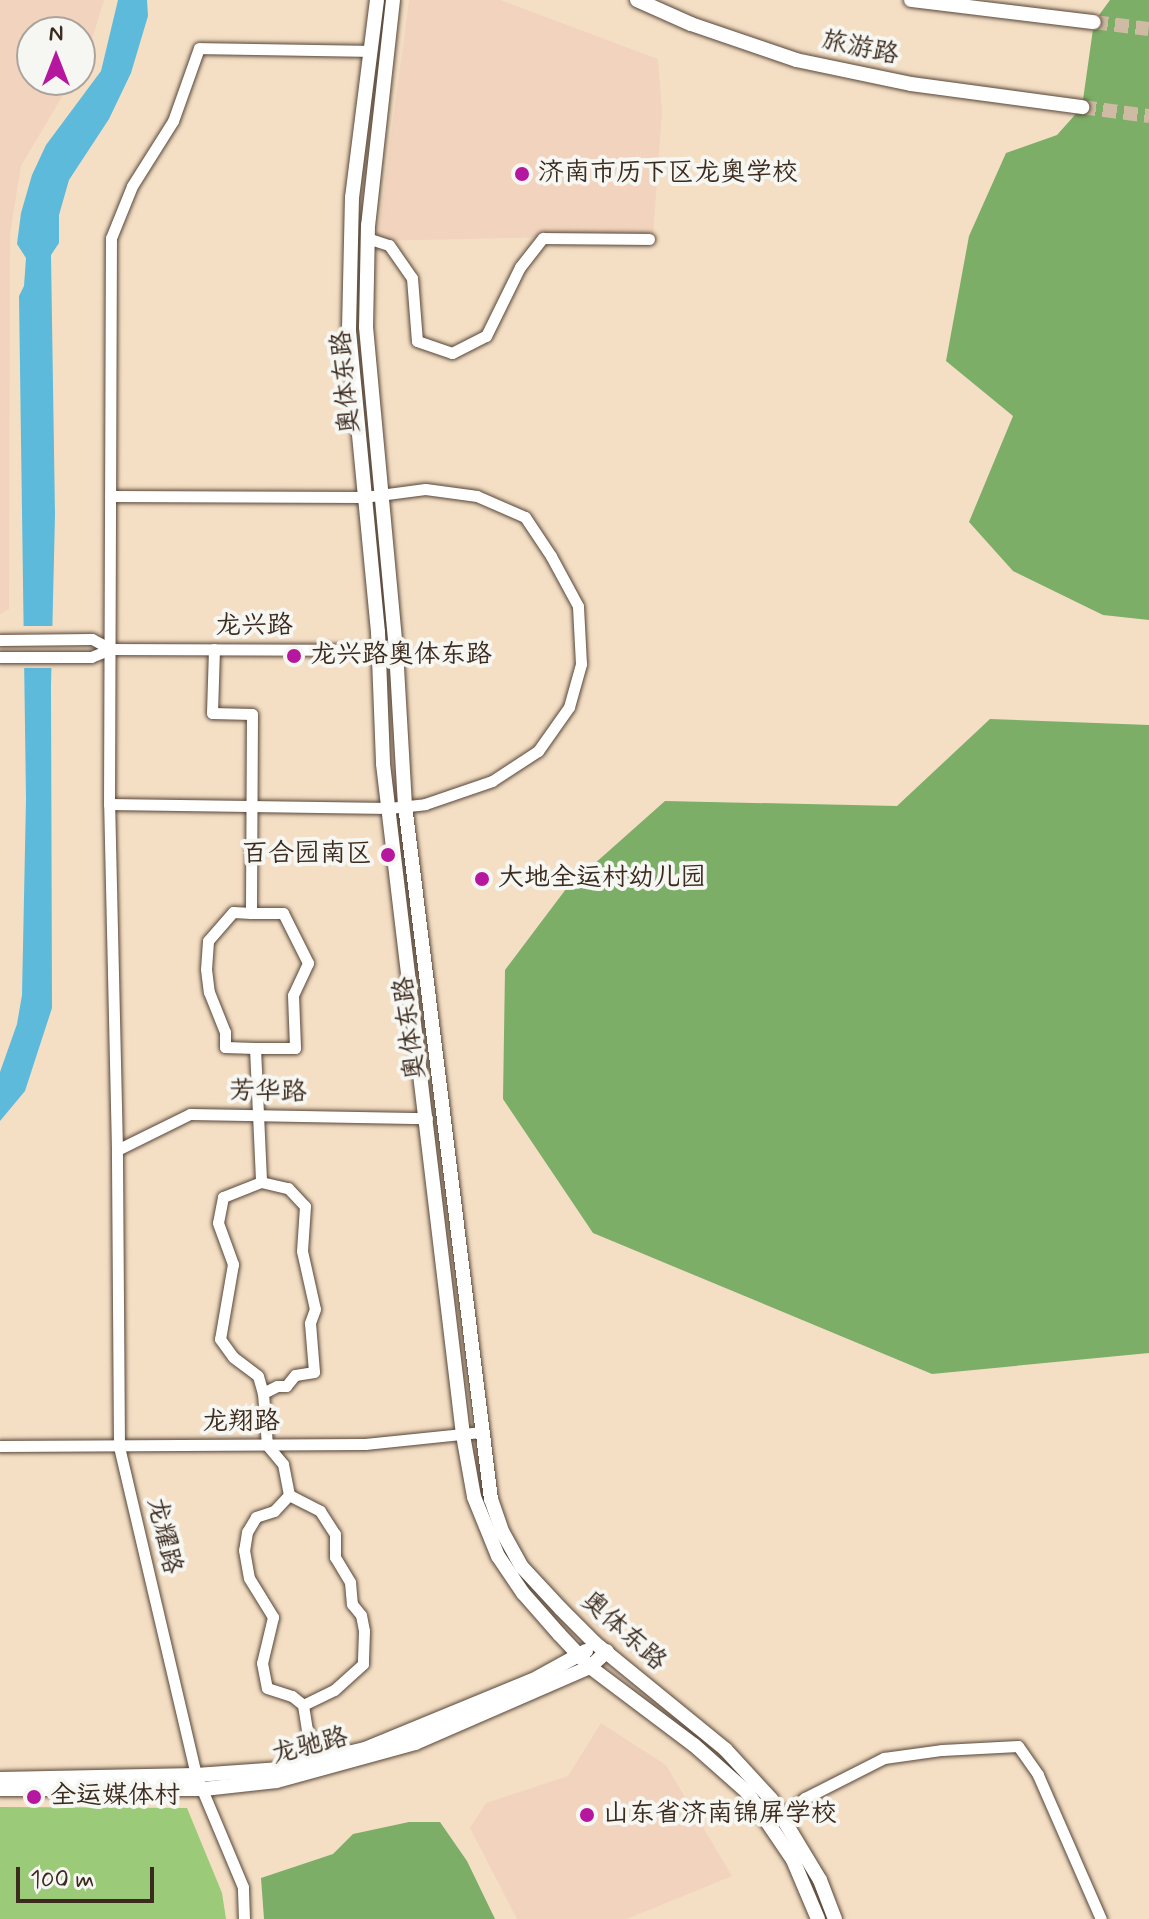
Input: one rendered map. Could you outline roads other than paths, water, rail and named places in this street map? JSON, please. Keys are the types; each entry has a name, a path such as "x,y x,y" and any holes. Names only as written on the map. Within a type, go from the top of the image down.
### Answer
{"main road":[{"path":"377,0 352,197 347,289 389,808 463,1435 474,1497 498,1556 523,1593 585,1662 694,1745 747,1792 793,1860 818,1919"},
{"name":"奥体东路","path":"393,0 367,238 366,327 396,650 405,805 427,961 491,1499 503,1533 522,1567 601,1647 725,1749 771,1799 820,1880 835,1919"},
{"name":"旅游路","path":"637,0 691,24 796,60 911,84 1082,107"},
{"path":"911,0 1094,22"},
{"name":"龙驰路","path":"0,1789 204,1789 277,1781 415,1743 585,1662 601,1647"},
{"name":"龙驰路","path":"0,1779 196,1775 281,1769 365,1749 585,1662"}],"street":[{"name":"龙耀路","path":"244,1919 243,1887 196,1775 119,1446 117,1150 109,804 111,238 132,186 173,121 199,48 370,51"},
{"path":"367,238 389,245 412,278 417,341 452,353 486,336 520,267 543,238 649,239"},
{"path":"109,804 389,808 425,804 492,781 538,751 569,707 581,664 578,606 525,517 477,496 425,489 381,492 364,497 110,496"},
{"name":"龙兴路","path":"0,640 92,639 111,649"},
{"name":"龙兴路","path":"0,657 91,657 111,649 396,650"},
{"path":"214,649 212,713 252,714 251,913"},
{"path":"233,912 251,913 283,913 308,963 293,995 295,1048 225,1047 225,1032 209,992 206,969 208,941 233,912"},
{"path":"255,1048 261,1182"},
{"name":"芳华路","path":"117,1150 190,1114 427,1118"},
{"path":"263,1393 277,1386 286,1386 295,1375 314,1372 310,1323 315,1309 302,1251 305,1206 288,1188 261,1182 223,1197 218,1223 233,1264 220,1339 233,1357 258,1376 263,1393 267,1445 283,1464 289,1495"},
{"name":"龙翔路","path":"0,1446 365,1444 482,1432"},
{"path":"289,1495 274,1511 256,1517 247,1532 244,1562 273,1617 262,1653 267,1688 292,1696 303,1705"},
{"path":"289,1495 320,1511 335,1534 335,1557 350,1582 352,1604 361,1615 364,1631 363,1664 334,1690 303,1705"},
{"path":"303,1705 303,1717 321,1760"},
{"path":"782,1817 805,1798 884,1758 942,1750 1018,1746 1038,1775 1101,1919"}],"water":[{"path":"118,0 147,0 148,16 131,73 109,119 69,180 59,215 59,243 51,255 55,515 51,685 52,1008 25,1091 0,1121 0,1072 17,1024 22,995 26,799 19,296 24,286 26,258 17,244 21,213 32,175 46,145 82,96 96,96 96,78 101,71"}],"tunnel":[{"path":"1094,22 1149,29"},
{"path":"1082,107 1149,116"}],"place":[{"name":"济南市历下区龙奥学校","path":"522,174"},
{"name":"龙兴路奥体东路","path":"294,656"},
{"name":"百合园南区","path":"388,855"},
{"name":"大地全运村幼儿园","path":"482,879"},
{"name":"全运媒体村","path":"34,1797"},
{"name":"山东省济南锦屏学校","path":"587,1815"}]}
